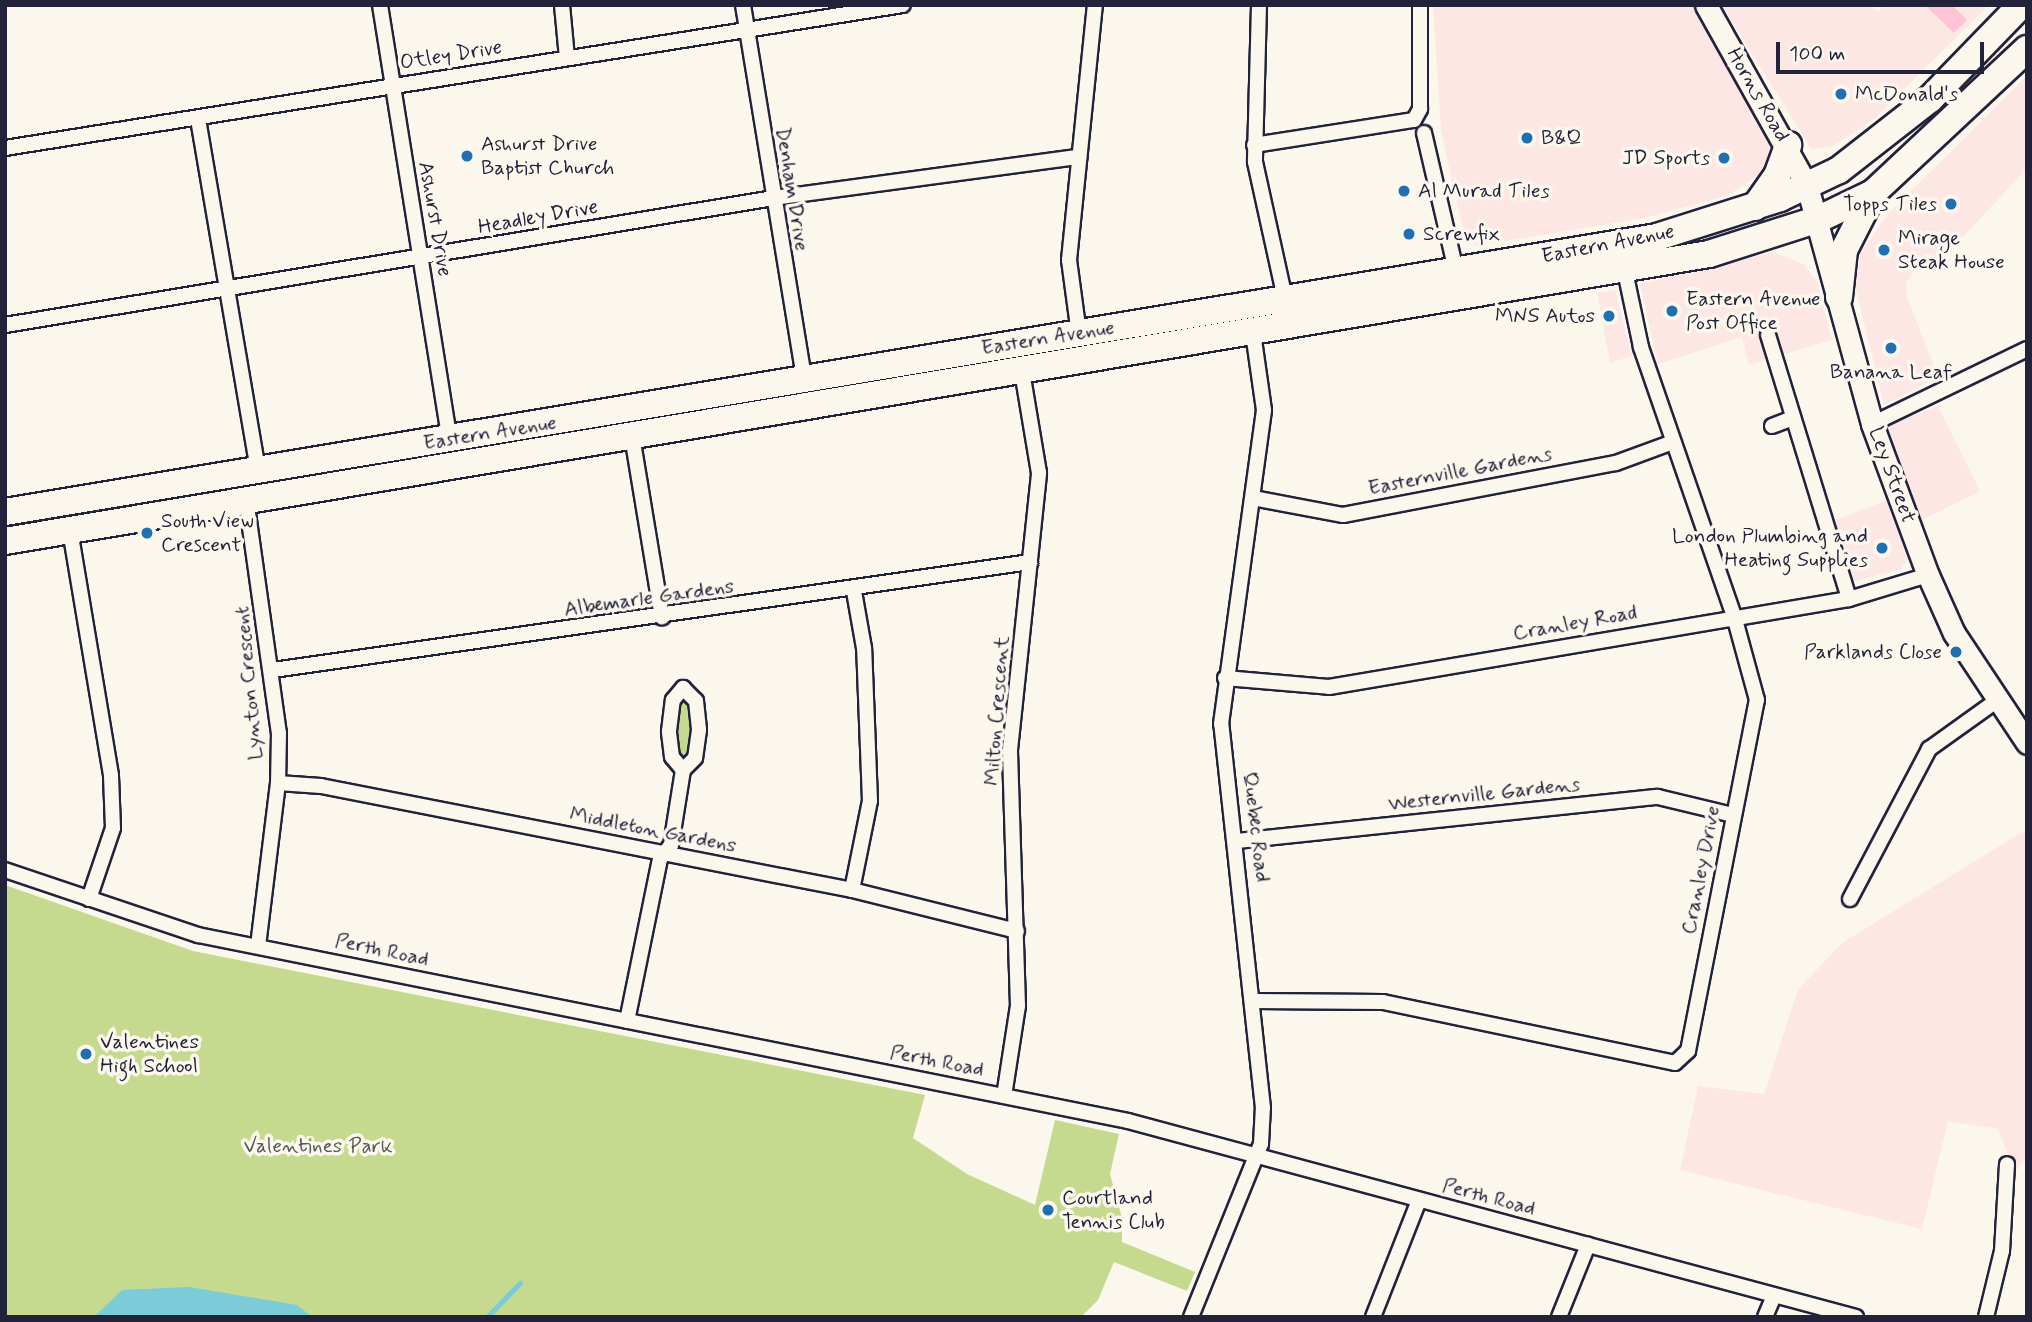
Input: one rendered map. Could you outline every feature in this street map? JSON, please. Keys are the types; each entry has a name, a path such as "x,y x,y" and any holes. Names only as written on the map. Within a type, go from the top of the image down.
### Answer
{"highway":[{"name":"Eastern Avenue","path":"5,512 1657,237 1755,207 1807,186 1878,144 2021,5"},
{"name":"Eastern Avenue","path":"5,541 1625,271 1709,254 1819,219 1873,193 2027,49"},
{"path":"1807,186 1824,193 1836,191 1975,98"},
{"path":"1755,207 1777,176 1787,145"},
{"path":"1839,297 1844,250 1873,193"},
{"path":"1657,237 1719,236 1797,208 1819,219"}],"street":[{"name":"Ashurst Drive","path":"380,5 450,440"},
{"path":"562,5 567,58"},
{"name":"Denham Drive","path":"743,5 804,379"},
{"name":"Otley Drive","path":"5,148 903,5"},
{"path":"1079,334 1069,260 1095,5"},
{"path":"1259,5 1254,145 1285,299"},
{"path":"1254,145 1414,120 1420,109 1420,5"},
{"name":"Horns Road","path":"1706,5 1787,145 1807,186"},
{"path":"198,118 258,470"},
{"path":"1424,133 1456,271"},
{"name":"Headley Drive","path":"5,325 774,198 1079,157"},
{"name":"Ley Street","path":"1807,186 1819,219 1872,424 1928,575 1954,633 1996,701 2026,741"},
{"name":"Cranley Drive","path":"1253,1001 1383,1002 1675,1063 1688,1051 1757,700 1734,616 1641,347 1625,271"},
{"name":"Quebec Road","path":"1191,1317 1256,1154 1264,1108 1237,841 1221,724 1225,678 1253,498 1264,404 1253,333"},
{"path":"1768,335 1849,599"},
{"path":"1872,424 2027,349"},
{"name":"Milton Crescent","path":"1004,1096 1018,1006 1010,750 1039,473 1022,371"},
{"path":"1772,426 1793,418"},
{"path":"632,436 662,618"},
{"name":"Easternville Gardens","path":"1253,498 1343,515 1616,463 1673,442"},
{"name":"Lynton Crescent","path":"246,499 273,670 278,783 258,946"},
{"path":"70,530 111,776 113,828 89,899"},
{"name":"Albemarle Gardens","path":"273,670 854,591 1030,562"},
{"name":"Cranley Road","path":"1225,678 1329,687 1734,616 1849,599 1928,575"},
{"path":"852,890 870,800 864,648 854,591"},
{"path":"627,1021 665,853 671,845 683,770 695,758 699,730 696,701 682,688 673,700 669,731 672,757 683,770"},
{"path":"1850,899 1929,749 1996,701"},
{"name":"Middleton Gardens","path":"278,783 321,786 852,890 1017,932"},
{"name":"Westernville Gardens","path":"1237,841 1658,797 1733,815"},
{"name":"Perth Road","path":"5,870 198,935 1004,1096 1256,1154 1856,1317"},
{"path":"1986,1317 2002,1251 2007,1164"},
{"path":"1373,1317 1419,1200"},
{"path":"1559,1317 1588,1245"},
{"path":"1765,1317 1774,1296"}],"shaded area":[{"path":"1433,5 1696,5 1770,140 1769,158 1758,175 1729,195 1645,218 1476,246 1462,225 1441,130"},
{"name":"McDonald's","path":"1722,5 1871,5 1878,12 1884,5 1989,5 1872,121 1833,146 1811,149"},
{"path":"2027,76 2027,168 1940,262 1926,253 1906,283 1907,297 1938,377 1884,405 1855,285 1861,252 1889,213"},
{"path":"1774,252 1805,265 1817,282 1832,340 1749,365 1742,337 1658,364 1640,284"},
{"path":"1615,290 1632,356 1610,363 1597,293"},
{"path":"1938,406 1980,491 1922,520 1887,426"},
{"path":"1888,500 1908,559 1901,569 1848,583 1833,521"},
{"path":"2027,829 2027,1155 2015,1172 1998,1129 1948,1121 1922,1229 1680,1170 1698,1086 1764,1094 1798,990 1842,943"}],"green space":[{"path":"685,696 695,714 688,762 680,760 675,748 677,705"},
{"name":"Valentines Park","path":"5,885 193,951 925,1095 913,1138 967,1174 1035,1205 1055,1120 1119,1134 1110,1174 1122,1218 1122,1242 1195,1272 1187,1291 1114,1262 1098,1300 1081,1317 5,1317"}],"water":[{"path":"189,1287 297,1305 312,1317 86,1317 95,1316 122,1290"}],"building":[{"path":"1925,5 1952,5 1967,20 1954,33"}],"waterway":[{"path":"487,1317 520,1283"}],"place":[{"name":"McDonald's","path":"1841,94"},
{"name":"B&Q","path":"1527,138"},
{"name":"Ashurst Drive Baptist Church","path":"467,156"},
{"name":"JD Sports","path":"1724,158"},
{"name":"Al Murad Tiles","path":"1404,191"},
{"name":"Topps Tiles","path":"1951,204"},
{"name":"Screwfix","path":"1409,234"},
{"name":"Mirage Steak House","path":"1884,250"},
{"name":"Eastern Avenue Post Office","path":"1672,311"},
{"name":"MNS Autos","path":"1609,316"},
{"name":"Banana Leaf","path":"1891,348"},
{"name":"South View Crescent","path":"147,533"},
{"name":"London Plumbing and Heating Supplies","path":"1882,548"},
{"name":"Parklands Close","path":"1956,652"},
{"name":"Valentines High School","path":"86,1054"},
{"name":"Courtland Tennis Club","path":"1048,1210"}]}
